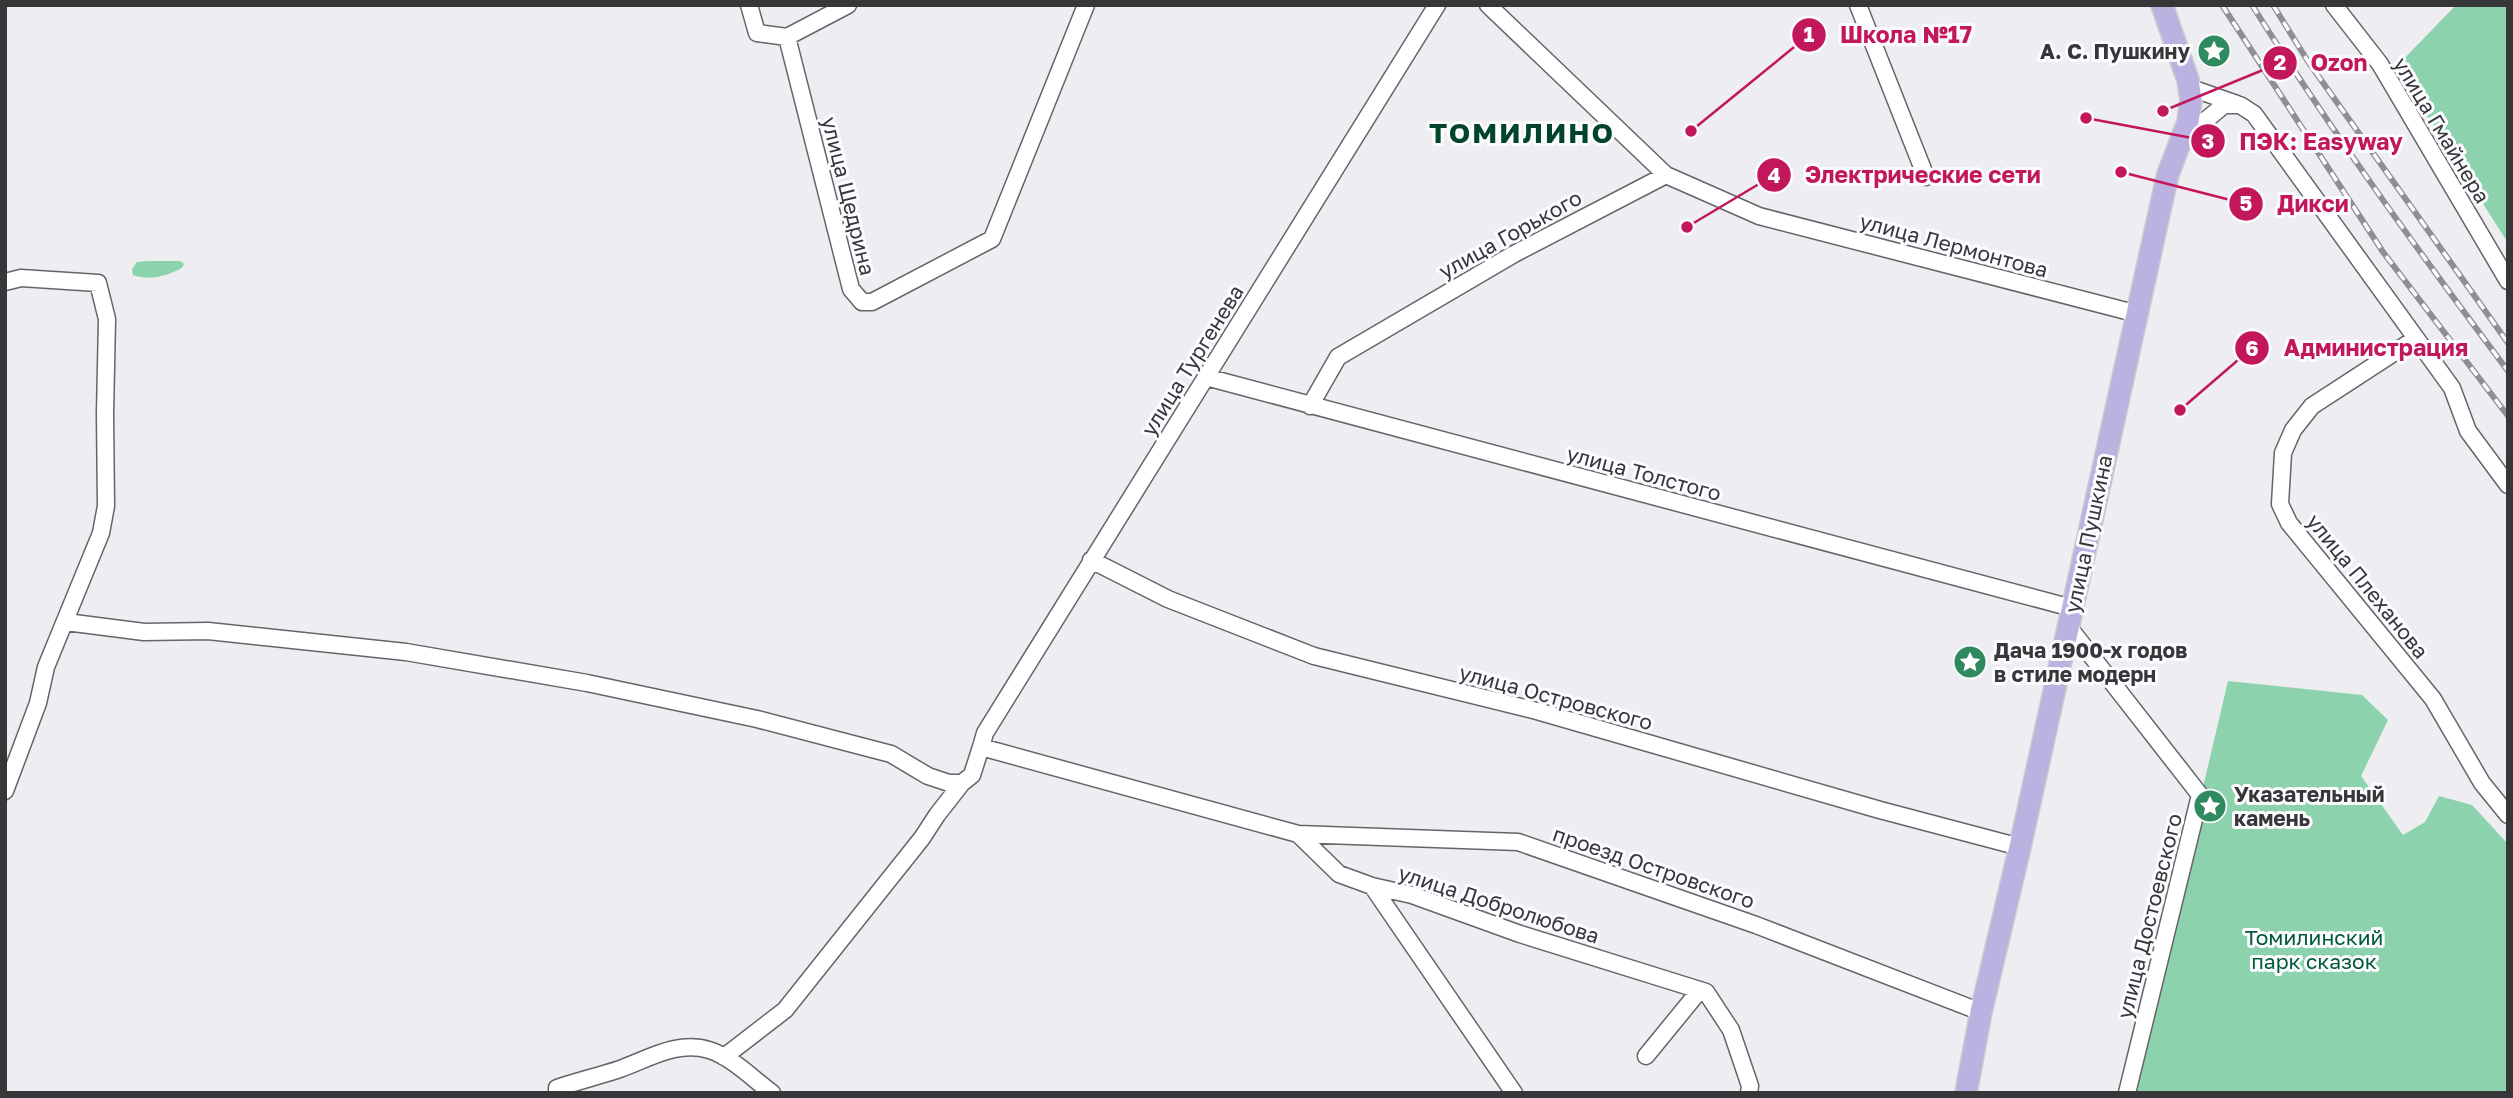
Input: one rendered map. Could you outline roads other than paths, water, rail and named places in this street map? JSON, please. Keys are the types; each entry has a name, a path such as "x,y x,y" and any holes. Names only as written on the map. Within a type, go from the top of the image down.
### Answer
{"main road":[{"path":"2162,5 2191,88"},
{"name":"улица Пушкина","path":"1966,1093 1981,1012 2168,174 2191,112 2191,88"}],"street":[{"path":"749,5 757,33 787,37 848,5"},
{"name":"улица Щедрина","path":"787,37 851,289 862,302 872,302 992,239 1086,5"},
{"name":"улица Тургенева","path":"724,1057 785,1010 922,838 962,783 972,775 982,743 1091,560 1437,5"},
{"path":"1488,5 1665,175"},
{"path":"1858,5 1926,177"},
{"name":"улица Гмайнера","path":"2334,5 2379,64 2508,281"},
{"path":"2191,88 2240,105 2254,114 2452,388 2468,431 2508,485"},
{"path":"2180,141 2224,105 2240,105"},
{"name":"улица Лермонтова","path":"1665,175 1759,216 2138,314"},
{"name":"улица Горького","path":"1310,406 1338,357 1514,254 1665,175"},
{"path":"5,282 21,278 98,283 107,319 106,506 101,533 46,667 38,703 5,791"},
{"name":"улица Плеханова","path":"2416,339 2312,406 2293,430 2283,453 2280,504 2289,523 2433,699 2482,783 2508,815"},
{"name":"улица Толстого","path":"1206,377 2070,617"},
{"name":"улица Островского","path":"1091,560 1168,599 1314,656 1537,711 1880,810 2020,846"},
{"name":"улица Достоевского","path":"2070,617 2200,795 2127,1093"},
{"path":"65,622 144,632 208,631 379,649 548,676 757,719 891,754 928,776 949,783 962,783"},
{"name":"проезд Островского","path":"982,743 1298,834 1518,842 1756,925 1981,1012"},
{"path":"1298,834 1339,874 1372,886"},
{"name":"улица Добролюбова","path":"1372,886 1412,895 1520,934 1700,990"},
{"name":"улица Добролюбова","path":"1372,886 1514,1093"},
{"path":"1646,1056 1700,990 1706,992 1731,1030 1750,1086 1749,1093"},
{"path":"557,1090 670,1049 696,1047 724,1057 772,1093"}],"railway":[{"path":"2222,5 2383,252 2508,416"},
{"path":"2252,5 2376,191 2508,371"},
{"path":"2273,5 2309,63 2508,343"}],"place":[{"name":"А. С. Пушкину","path":"2214,51"},
{"name":"Ozon","path":"2163,111"},
{"name":"ПЭК: Easyway","path":"2086,118"},
{"name":"Школа №17","path":"1691,131"},
{"name":"Дикси","path":"2121,172"},
{"name":"Электрические сети","path":"1687,227"},
{"name":"Администрация","path":"2180,410"},
{"name":"Дача 1900-х годов в стиле модерн","path":"1970,662"},
{"name":"Указательный камень","path":"2210,806"}],"district":[{"name":"ТОМИЛИНО","path":"1522,132"}],"park label":[{"name":"Томилинский парк сказок","path":"2314,949"}]}
